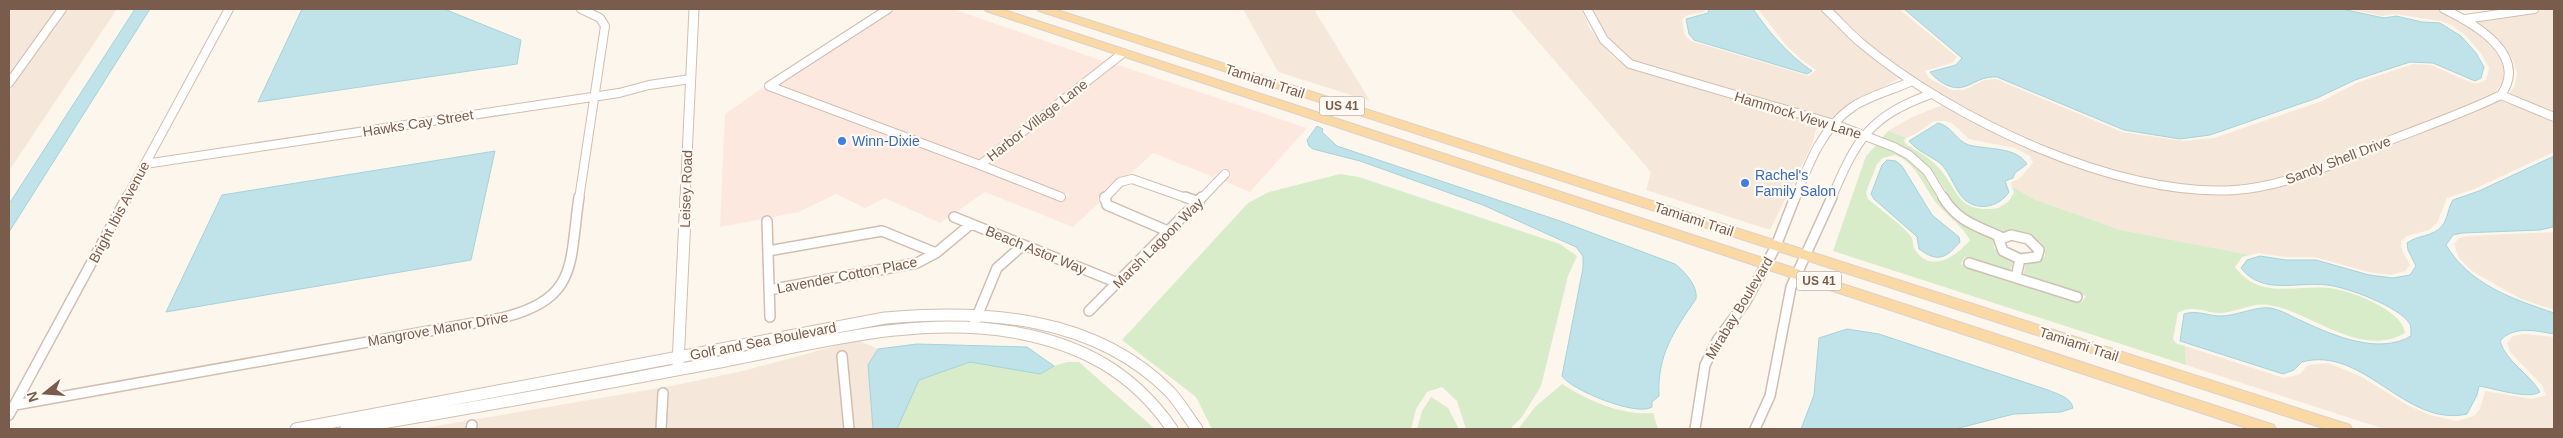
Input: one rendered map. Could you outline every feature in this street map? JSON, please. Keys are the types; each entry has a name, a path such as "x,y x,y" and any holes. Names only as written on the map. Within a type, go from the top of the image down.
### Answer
{"main road":[{"name":"Tamiami Trail","path":"990,9 2268,429"},
{"name":"Tamiami Trail","path":"1043,9 2344,429"},
{"path":"1123,53 1140,47 1172,51"},
{"path":"1370,134 1402,138 1428,133"}],"street":[{"path":"9,83 62,9"},
{"name":"Bright Ibis Avenue","path":"9,415 229,9"},
{"name":"Mangrove Manor Drive","path":"15,404 502,318 528,311 548,301 560,289 567,277 605,26 600,18 580,9"},
{"name":"Leisey Road","path":"678,370 694,9"},
{"name":"Harbor Village Lane","path":"888,9 769,86 980,165 1123,53"},
{"name":"Hammock View Lane","path":"1586,9 1595,28 1618,56 1630,64 1834,124 1880,140 1909,155 1927,171 1951,211 1966,222 2001,237 2017,236 2036,246 2039,254 2037,257 2020,259"},
{"name":"Sandy Shell Drive","path":"1826,9 1877,57 1910,82 1931,94 1996,128 2084,165 2162,185 2207,190 2234,190 2286,182 2501,96"},
{"path":"2444,9 2465,19 2497,46 2506,58 2511,72 2509,83 2501,96 2554,117"},
{"path":"2465,19 2534,9"},
{"name":"Hawks Cay Street","path":"145,164 593,96 691,79"},
{"name":"Mirabay Boulevard","path":"1695,429 1705,365 1718,338 1745,303 1776,246 1811,157 1834,124 1854,106 1910,82"},
{"path":"1755,429 1767,409 1777,372 1789,292 1864,136 1877,121 1903,104 1931,94"},
{"path":"980,165 1061,197"},
{"name":"Marsh Lagoon Way","path":"1089,312 1170,232 1225,174"},
{"path":"1170,232 1107,206 1104,198 1120,182 1132,179 1199,202"},
{"name":"Beach Astor Way","path":"954,217 1118,283"},
{"path":"767,221 770,317"},
{"name":"Lavender Cotton Place","path":"769,290 917,263 936,253 971,224"},
{"path":"768,251 882,231 936,253"},
{"path":"2001,237 1998,243 2003,251 2020,259 2016,278"},
{"path":"973,326 997,268 1023,245"},
{"path":"1969,263 2077,297"},
{"name":"Golf and Sea Boulevard","path":"296,429 893,317 918,314 978,313 1032,320 1098,342 1131,360 1162,384 1181,404 1197,429"},
{"name":"Golf and Sea Boulevard","path":"346,429 454,412 901,329 933,326 973,326 1021,333 1080,351 1111,368 1142,390 1172,429"},
{"path":"842,356 849,429"},
{"path":"661,429 663,392"}],"shaded area":[{"path":"9,9 56,9 9,75"},
{"path":"67,9 117,9 9,171 9,91"},
{"path":"894,9 953,9 1106,62 979,160 777,85"},
{"path":"1243,9 1327,9 1315,11 1370,101 1278,72"},
{"path":"1510,9 1581,9 1590,29 1613,57 1627,66 1823,125 1815,131 1813,143 1770,230 1646,190 1651,172"},
{"path":"1592,9 1704,9 1705,12 1688,15 1682,19 1684,34 1691,41 1809,76 1816,70 1786,45 1758,9 1821,9 1872,57 1900,78 1850,104 1829,120 1634,62 1623,55 1600,27"},
{"path":"1832,9 1899,9 1957,57 1952,63 1925,71 1929,78 1951,90 1964,90 1984,80 1996,79 2122,132 2183,141 2214,138 2322,101 2359,82 2413,64 2431,65 2472,83 2486,80 2489,68 2481,53 2465,35 2451,25 2441,21 2394,14 2382,16 2349,9 2438,9 2460,20 2491,46 2500,57 2504,70 2503,81 2495,93 2487,97 2281,179 2231,187 2205,187 2162,182 2086,162 2000,126 1913,79 1882,56"},
{"path":"2554,9 2554,114 2508,96 2515,85 2517,73 2512,58 2502,46 2472,21 2506,18"},
{"path":"1115,64 1307,128 1250,192 1223,181 1231,172 1222,169 1213,177 1153,153 1128,176 1114,181 1098,197 1099,203 1073,227 985,192 940,223 885,198 865,208 836,194 799,212 720,227 725,114 765,86 765,88 1062,201 1070,195 988,163"},
{"path":"2503,99 2554,120 2554,152 2474,189 2447,198 2437,223 2429,230 2407,236 2401,241 2402,250 2410,265 2405,271 2390,275 2369,272 2314,257 2285,257 2258,253 2250,255 2121,230 2036,200 2012,187 2011,182 2019,179 2033,163 2030,156 2015,148 1969,139 1953,124 1945,121 1934,121 1906,138 1888,131 1912,117 1943,105 2049,155 2161,188 2209,194 2238,193 2291,185"},
{"path":"2554,232 2554,310 2519,298 2472,271 2459,258 2454,244 2459,238 2466,236"},
{"path":"2524,334 2554,337 2554,429 2384,429 2186,365 2185,346 2284,378 2300,374 2308,365 2328,363 2360,376 2409,406 2430,415 2457,421 2474,416 2480,409 2485,391 2532,399 2546,395 2542,385 2510,352 2507,343 2513,336"},
{"path":"857,340 878,349 868,365 873,429 419,429 671,386 747,370"}],"green space":[{"path":"1888,131 1906,138 1904,141 1907,145 1936,164 1961,199 1974,208 1998,208 2008,202 2014,193 2012,187 2036,200 2121,230 2250,255 2242,257 2235,267 2255,284 2278,289 2329,288 2362,297 2386,309 2402,325 2405,333 2388,340 2371,341 2336,331 2285,309 2269,305 2256,305 2223,313 2187,309 2178,313 2173,339 2177,344 2185,346 2186,365 1833,251 1866,156 1878,143 1913,163 1922,172 1946,212 1956,221 1993,238 1994,248 2013,261 2010,272 1965,257 1961,264 2082,302 2086,296 2023,276 2026,263 2038,262 2045,256 2044,248 2040,242 2035,238 2020,234 1997,232 1988,229 1971,219 1952,202 1933,172 1923,161 1903,148 1882,138","holes":["1895,155 1903,159 1915,170 1938,205 1970,240 1951,257 1936,262 1921,257 1915,250 1910,235 1868,199 1866,192 1877,164 1883,158"]},
{"path":"1340,174 1359,177 1560,244 1577,256 1568,276 1541,386 1522,417 1510,429 1466,429 1457,401 1442,387 1427,392 1416,409 1411,429 1212,429 1196,397 1122,340 1248,203 1269,192"},
{"path":"970,362 1040,374 1054,366 1067,362 1079,362 1155,429 897,429 919,380"},
{"path":"1562,384 1582,396 1605,406 1629,412 1653,413 1658,429 1518,429 1535,407"},
{"path":"1431,397 1448,408 1459,429 1417,429 1422,411"}],"water":[{"path":"135,9 150,9 9,232 9,204"},
{"path":"302,9 444,9 521,40 517,64 258,102"},
{"path":"1709,9 1753,9 1780,43 1812,71 1807,74 1694,40 1689,34 1686,19 1708,13"},
{"path":"1904,9 2342,9 2384,18 2396,16 2422,22 2440,23 2461,36 2476,53 2484,67 2481,78 2475,81 2433,63 2410,62 2355,80 2317,98 2210,135 2180,139 2124,130 1997,77 1989,77 1957,88 1941,82 1930,72 1956,65 1962,58"},
{"path":"1938,123 1947,127 1969,145 2008,151 2022,158 2027,164 2015,173 2013,178 2005,181 2009,192 2005,197 1989,206 1971,204 1962,196 1941,164 1916,148 1909,141"},
{"path":"1317,126 1323,129 1322,132 1337,146 1563,222 1675,264 1687,275 1693,284 1696,299 1674,333 1664,356 1659,381 1659,396 1652,402 1652,407 1644,409 1633,408 1605,401 1590,395 1568,382 1562,376 1583,268 1583,256 1576,247 1483,205 1360,161 1313,149 1309,146 1307,140"},
{"path":"495,151 471,260 166,312 222,195"},
{"path":"2554,156 2553,227 2540,230 2462,233 2453,235 2446,245 2467,271 2494,289 2554,313 2554,334 2526,330 2518,331 2500,341 2507,355 2540,392 2528,395 2479,386 2477,395 2467,414 2445,415 2424,409 2404,399 2345,365 2324,360 2302,362 2294,370 2283,374 2180,341 2184,314 2197,313 2224,316 2264,308 2279,310 2328,332 2371,344 2385,344 2411,336 2410,324 2404,318 2396,311 2372,299 2327,285 2270,285 2250,277 2241,268 2247,260 2260,256 2286,260 2316,260 2369,275 2393,278 2410,275 2416,266 2408,250 2407,243 2438,230 2447,217 2453,200 2479,191"},
{"path":"1887,160 1896,161 1902,166 1932,215 1959,237 1960,242 1946,255 1941,257 1931,256 1919,249 1917,237 1874,199 1871,194 1882,165"},
{"path":"1847,329 1879,334 2048,390 2070,401 2073,408 2061,412 2014,414 1955,429 1801,429 1814,395 1819,338"},
{"path":"917,344 1027,347 1054,366 1040,374 970,362 919,380 897,429 873,429 868,365 878,349"}],"place":[{"name":"Winn-Dixie","path":"842,141"},
{"name":"Rachel's Family Salon","path":"1745,183"}]}
